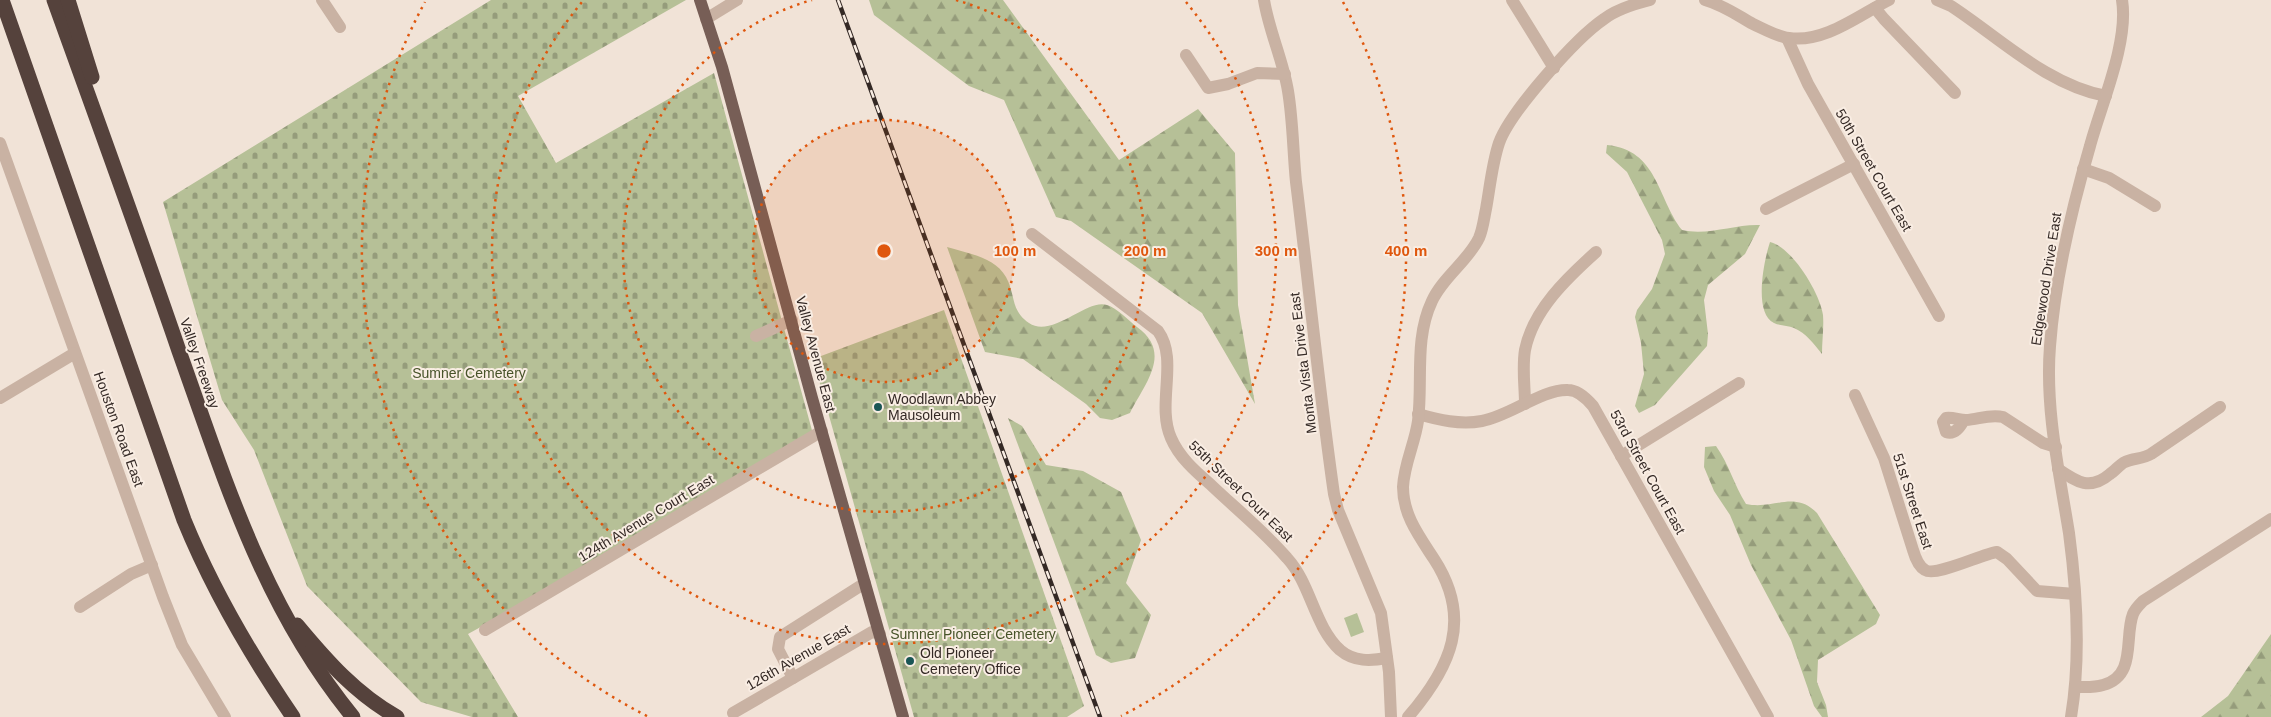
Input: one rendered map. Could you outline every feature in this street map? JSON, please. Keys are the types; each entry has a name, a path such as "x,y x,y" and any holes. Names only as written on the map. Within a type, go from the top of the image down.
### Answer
{"highway":[{"path":"2,0 192,540 236,629 293,717"},
{"name":"Valley Freeway","path":"54,0 243,529 304,652 353,717"},
{"path":"68,0 117,157 130,211"},
{"path":"0,14 45,122"},
{"path":"276,596 323,656 350,684 378,706 397,717"}],"main road":[{"name":"Valley Avenue East","path":"700,0 722,67 903,717"}],"street":[{"path":"322,0 340,27"},
{"path":"706,19 737,0"},
{"name":"Monta Vista Drive East","path":"1264,0 1285,74 1291,112 1294,164 1334,494 1338,510 1381,613 1392,717"},
{"path":"1512,0 1554,68"},
{"path":"1705,0 1721,5 1754,24 1787,38 1816,36 1832,31 1889,0"},
{"path":"1937,0 1951,6 2064,83 2086,92 2106,96"},
{"name":"Edgewood Drive East","path":"2071,717 2076,687 2075,594 2048,384 2050,345 2065,249 2083,169 2106,96 2124,24 2122,0"},
{"path":"1408,717 1442,670 1455,622 1455,610 1446,579 1414,529 1404,498 1404,476 1418,414 1423,331 1432,300 1478,240 1503,134 1526,100 1554,68 1604,18 1644,1"},
{"path":"1875,8 1955,92"},
{"name":"50th Street Court East","path":"1787,38 1808,84 1940,316"},
{"path":"1186,54 1208,88 1228,84 1257,73 1285,74"},
{"name":"Houston Road East","path":"0,143 182,645 225,717"},
{"path":"1766,210 1854,164"},
{"path":"2083,169 2109,178 2155,206"},
{"name":"55th Street Court East","path":"1032,234 1158,331 1166,347 1165,420 1168,432 1177,449 1192,467 1288,558 1326,630 1340,650 1362,660 1387,658"},
{"path":"1525,404 1526,350 1536,324 1564,282 1596,252"},
{"path":"756,336 792,320"},
{"path":"0,398 75,353"},
{"path":"1621,456 1739,383"},
{"name":"53rd Street Court East","path":"1418,414 1449,422 1481,422 1514,411 1525,404 1555,392 1568,390 1577,393 1593,406 1768,717"},
{"name":"51st Street East","path":"1855,395 1884,458 1913,550 1924,570 1931,572 1997,552 2007,559 2038,591 2075,594"},
{"path":"2058,469 2084,484 2093,484 2106,478 2124,463 2144,458 2151,454 2220,408"},
{"path":"1964,420 1990,416 2003,417 2043,443 2056,447"},
{"name":"124th Avenue Court East","path":"485,630 822,431"},
{"path":"2076,687 2103,686 2121,674 2126,666 2129,651 2131,620 2143,601 2271,519"},
{"path":"80,607 131,574 152,565"},
{"path":"793,678 778,648 780,637 865,584"},
{"name":"126th Avenue East","path":"733,713 872,632 880,634"}],"green space":[{"name":"Sumner Cemetery","path":"491,0 686,0 518,96 556,163 714,73 813,434 622,549 468,634 518,717 472,717 421,702 307,586 254,450 222,400 163,202"},
{"path":"869,0 1003,0 1119,160 1198,109 1235,153 1238,305 1255,404 1202,313 1071,221 1056,217 1004,100 969,86 874,15"},
{"path":"1607,145 1624,149 1637,156 1647,166 1682,230 1702,232 1760,225 1745,254 1708,285 1704,300 1708,334 1707,346 1655,405 1639,413 1635,406 1644,374 1641,343 1635,317 1637,310 1652,289 1665,254 1662,240 1627,172 1606,153"},
{"path":"1770,242 1787,252 1796,261 1817,295 1823,315 1822,354 1810,339 1798,330 1774,323 1764,309 1762,298 1763,273"},
{"path":"947,247 988,260 1001,270 1009,284 1019,313 1029,323 1038,327 1059,322 1099,304 1115,309 1137,327 1148,337 1153,347 1155,358 1148,379 1130,413 1112,420 1100,418 1086,404 1023,359 985,352"},
{"name":"Sumner Pioneer Cemetery","path":"944,310 1084,706 1067,717 914,717 813,359"},
{"path":"1008,418 1022,426 1046,465 1083,471 1121,492 1141,540 1126,583 1151,615 1135,658 1111,663 1096,655"},
{"path":"1716,446 1746,504 1800,503 1817,513 1880,615 1876,624 1818,660 1817,682 1826,705 1828,717 1822,717 1814,706 1791,640 1751,565 1730,515 1714,491 1704,467 1705,447"},
{"path":"1357,613 1364,632 1351,637 1344,618"},
{"path":"2271,634 2271,717 2201,717 2228,696"}],"railway":[{"path":"838,0 1100,717"}],"place":[{"name":"Woodlawn Abbey Mausoleum","path":"878,407"},
{"name":"Old Pioneer Cemetery Office","path":"910,661"}]}
